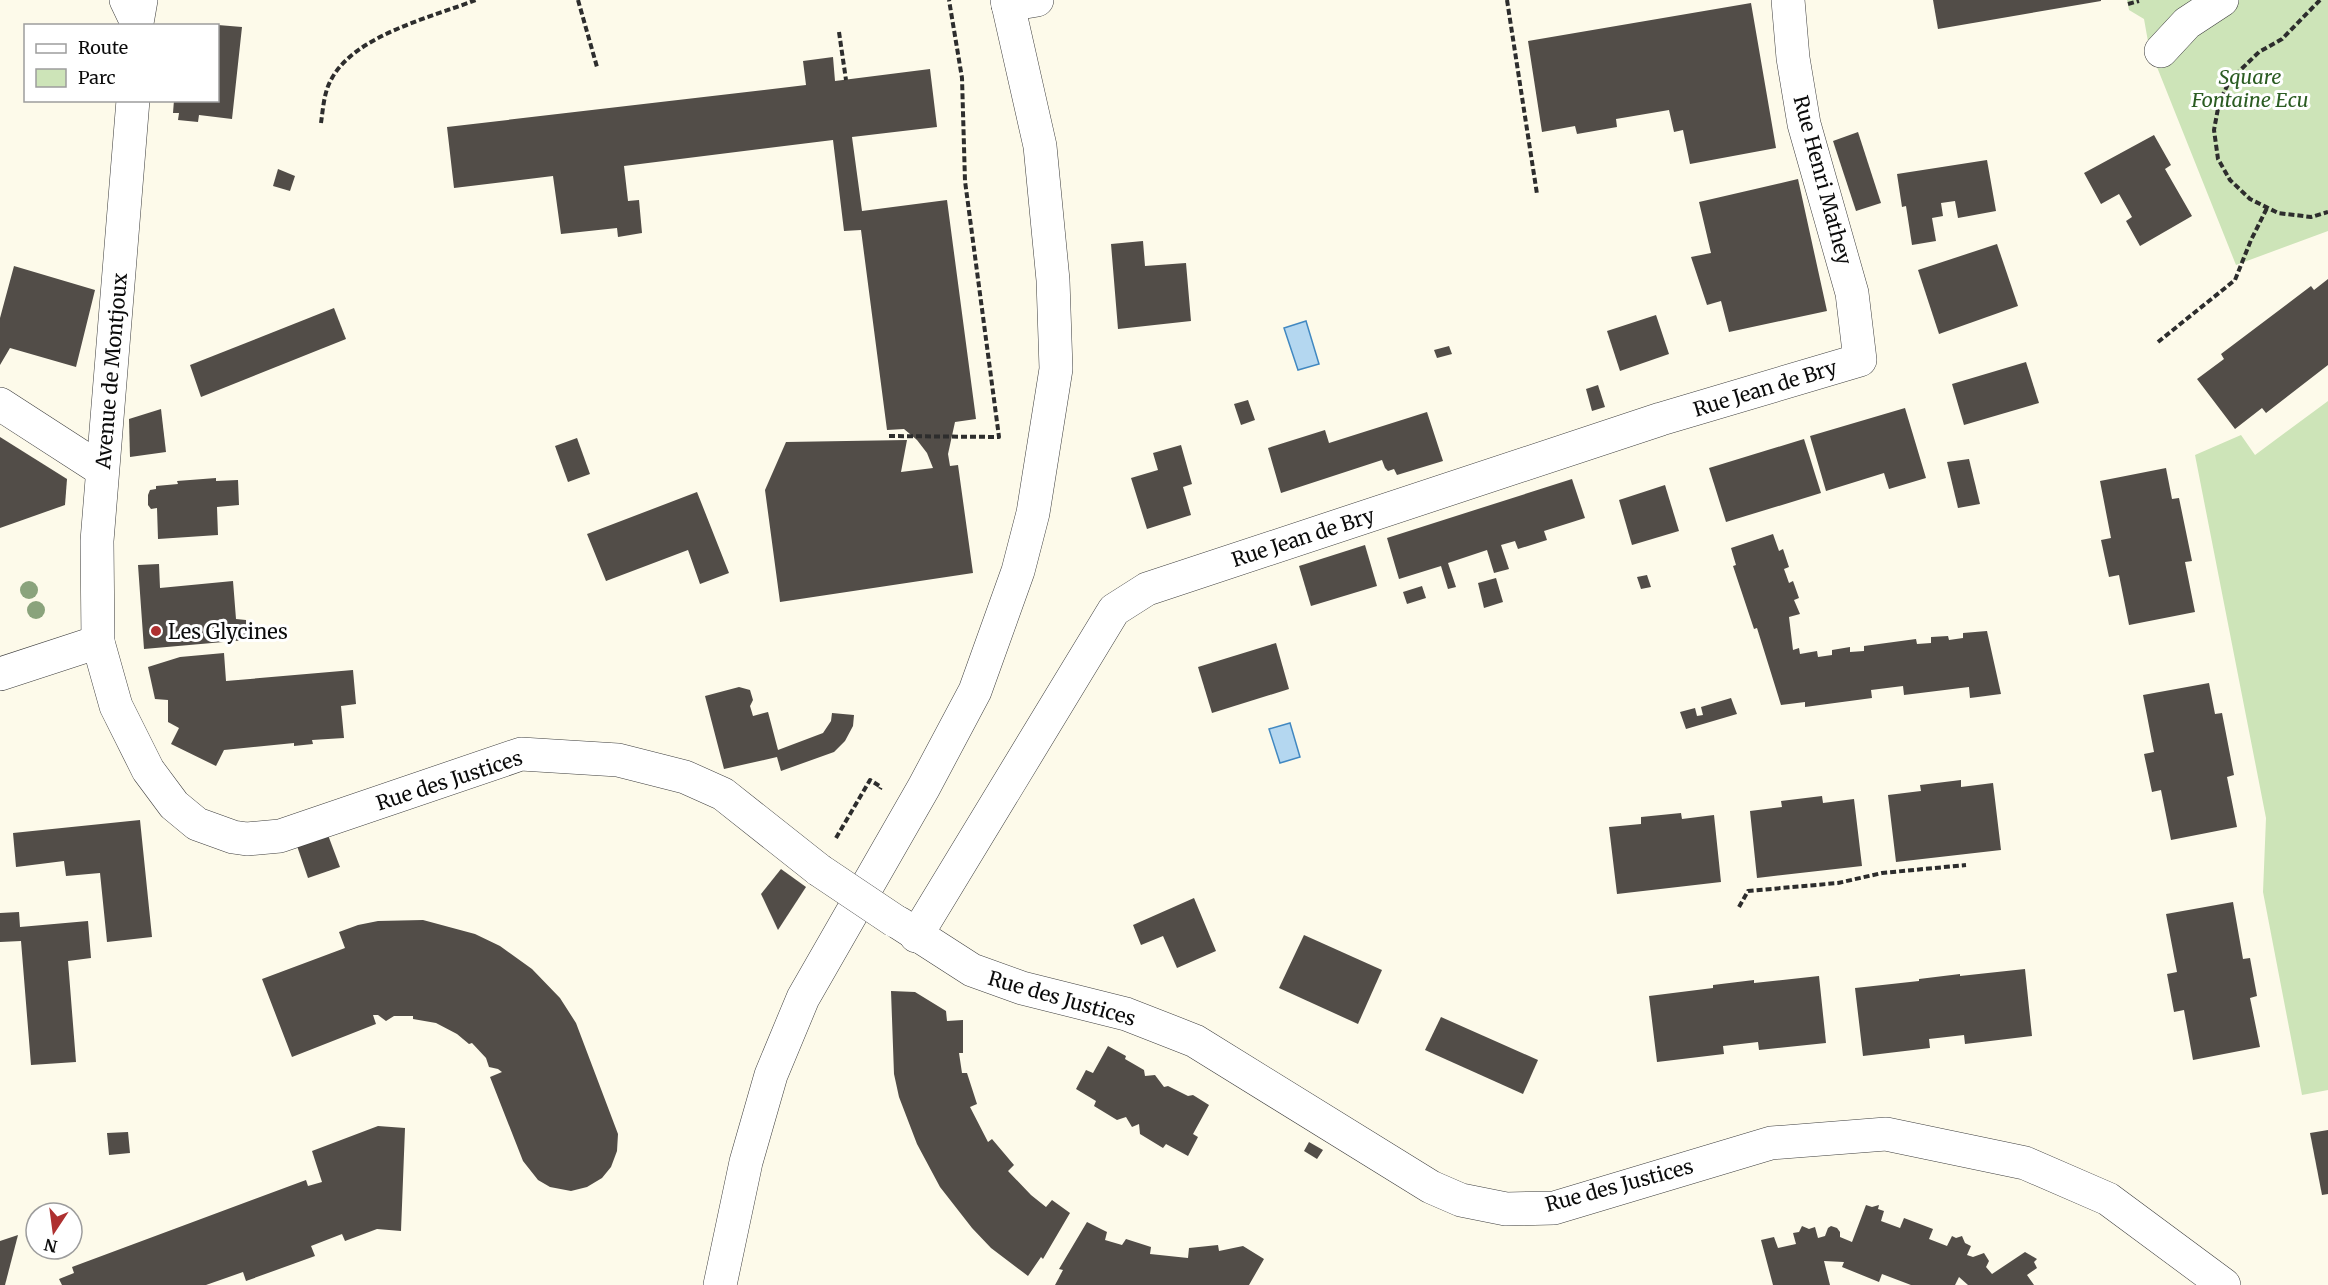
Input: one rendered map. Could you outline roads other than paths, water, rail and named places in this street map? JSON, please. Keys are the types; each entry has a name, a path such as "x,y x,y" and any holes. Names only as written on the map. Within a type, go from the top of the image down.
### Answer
{"street":[{"name":"Rue Henri Mathey","path":"1788,0 1793,58 1804,124 1852,293 1860,360"},
{"path":"2161,51 2187,23 2222,0"},
{"path":"720,1285 746,1162 771,1075 803,998 924,787 975,691 1014,581 1033,513 1056,369 1053,280 1040,146 1018,2"},
{"name":"Avenue de Montjoux","path":"98,642 97,541 133,102"},
{"name":"Rue Jean de Bry","path":"906,928 1114,610 1147,589 1661,419 1860,360"},
{"path":"0,404 102,470"},
{"path":"0,674 98,642"},
{"name":"Rue des Justices","path":"98,642 116,706 148,770 174,805 197,825 233,837 247,839 280,836 521,754 618,760 685,777 723,794 819,870 972,970 1022,988 1125,1014 1195,1041 1431,1187 1461,1200 1506,1209 1554,1208 1771,1143 1886,1134 2025,1163 2108,1199 2224,1285"}],"water":[{"path":"1306,321 1319,364 1298,370 1284,328"},
{"path":"1290,723 1300,757 1280,763 1269,729"}],"place":[{"name":"Les Glycines","path":"156,631"}],"park label":[{"name":"Square Fontaine Ecu","path":"2250,88"}]}
